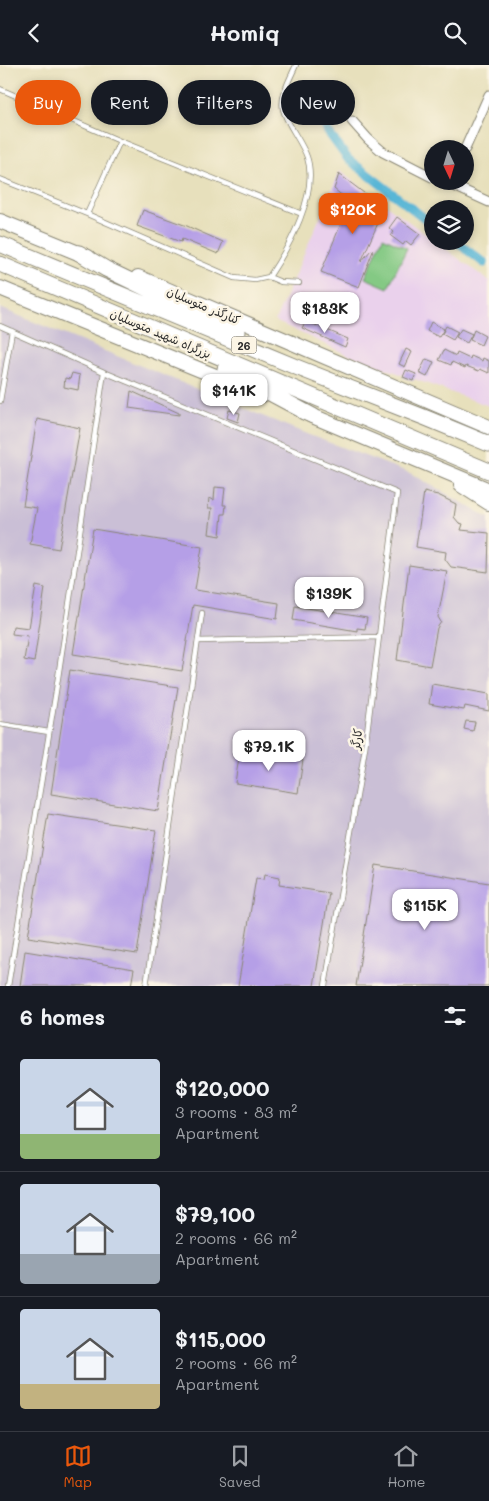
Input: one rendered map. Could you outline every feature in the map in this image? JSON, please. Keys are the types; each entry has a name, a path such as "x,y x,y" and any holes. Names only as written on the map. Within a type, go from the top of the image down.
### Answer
{"highway":[{"name":"بزرگراه شهید متوسلیان","path":"0,244 296,367 489,444"},
{"path":"79,253 106,269 243,335 296,367"},
{"name":"بزرگراه شهید متوسلیان","path":"0,264 489,471"},
{"path":"130,320 313,416"}],"main road":[{"name":"کنارگذر متوسلیان","path":"0,221 489,427"},
{"path":"0,288 489,490"},
{"path":"426,463 489,503"}],"street":[{"path":"469,140 489,95"},
{"path":"355,124 383,152 424,173"},
{"path":"464,190 489,202"}],"lane":[{"path":"269,277 282,257 308,198 310,179 307,157 282,108 285,91 296,65"},
{"path":"0,89 120,141 302,214"},
{"path":"87,214 120,141"},
{"path":"0,179 87,214 234,279 254,281 269,277 281,283 299,283"},
{"path":"0,326 104,372 8,986"},
{"path":"0,401 12,331"},
{"name":"کارگر","path":"104,372 397,493 365,749 325,986"},
{"path":"146,986 202,613"},
{"path":"198,641 379,637"},
{"path":"0,724 49,732"}],"shaded area":[{"path":"340,171 424,233 424,250 447,250 489,281 489,406 348,355 275,321"},
{"path":"0,308 309,435 410,473 489,518 489,986 0,986"}],"green space":[{"path":"383,237 407,248 388,288 365,278"}],"building":[{"path":"339,174 385,209 374,221 378,223 361,262 371,250 373,251 359,287 321,272 350,202 334,189"},
{"path":"143,210 223,242 218,254 182,239 181,242 137,226"},
{"path":"397,217 420,234 411,245 406,241 403,245 391,236 394,232 389,228"},
{"path":"306,321 348,339 345,347 302,328"},
{"path":"431,322 444,329 439,337 427,331"},
{"path":"446,326 458,332 453,340 442,334"},
{"path":"461,329 472,334 467,343 456,337"},
{"path":"474,330 485,336 481,345 470,340"},
{"path":"406,349 412,352 405,367 399,364"},
{"path":"444,350 456,356 457,353 470,359 471,356 482,361 483,358 489,361 489,373 466,366 465,368 452,362 451,365 439,360"},
{"path":"426,359 434,362 427,377 419,373"},
{"path":"406,370 416,374 413,381 403,377"},
{"path":"72,373 80,375 78,390 64,387 65,378 70,379"},
{"path":"131,391 179,413 179,415 129,408"},
{"path":"229,410 240,413 238,422 227,418"},
{"path":"37,419 80,428 59,549 30,544 37,508 23,506"},
{"path":"215,487 225,488 223,505 226,505 225,514 222,514 220,536 209,534 212,508 208,508 209,498 214,500"},
{"path":"424,492 438,495 456,504 454,517 459,523 463,524 461,530 489,533 488,572 451,567 445,559 446,552 416,547"},
{"path":"93,529 202,547 195,590 279,603 277,619 193,605 182,671 73,654"},
{"path":"409,565 447,571 438,617 441,622 437,628 430,666 397,660"},
{"path":"36,586 45,588 34,662 24,660 28,636 12,634 13,626 29,628"},
{"path":"295,606 367,618 365,629 357,628 357,631 293,620"},
{"path":"70,670 178,687 158,811 51,794"},
{"path":"432,684 489,694 489,711 465,706 464,710 429,704"},
{"path":"466,721 475,722 473,731 464,729"},
{"path":"240,751 303,760 298,793 235,783"},
{"path":"48,814 156,830 137,954 28,937"},
{"path":"375,865 489,883 489,986 356,986"},
{"path":"265,874 280,877 279,885 329,893 314,986 238,986 256,878 264,879"},
{"path":"25,951 134,969 131,986 20,986"}],"waterway":[{"path":"325,125 348,159 424,218"},
{"path":"467,250 484,263"}]}
